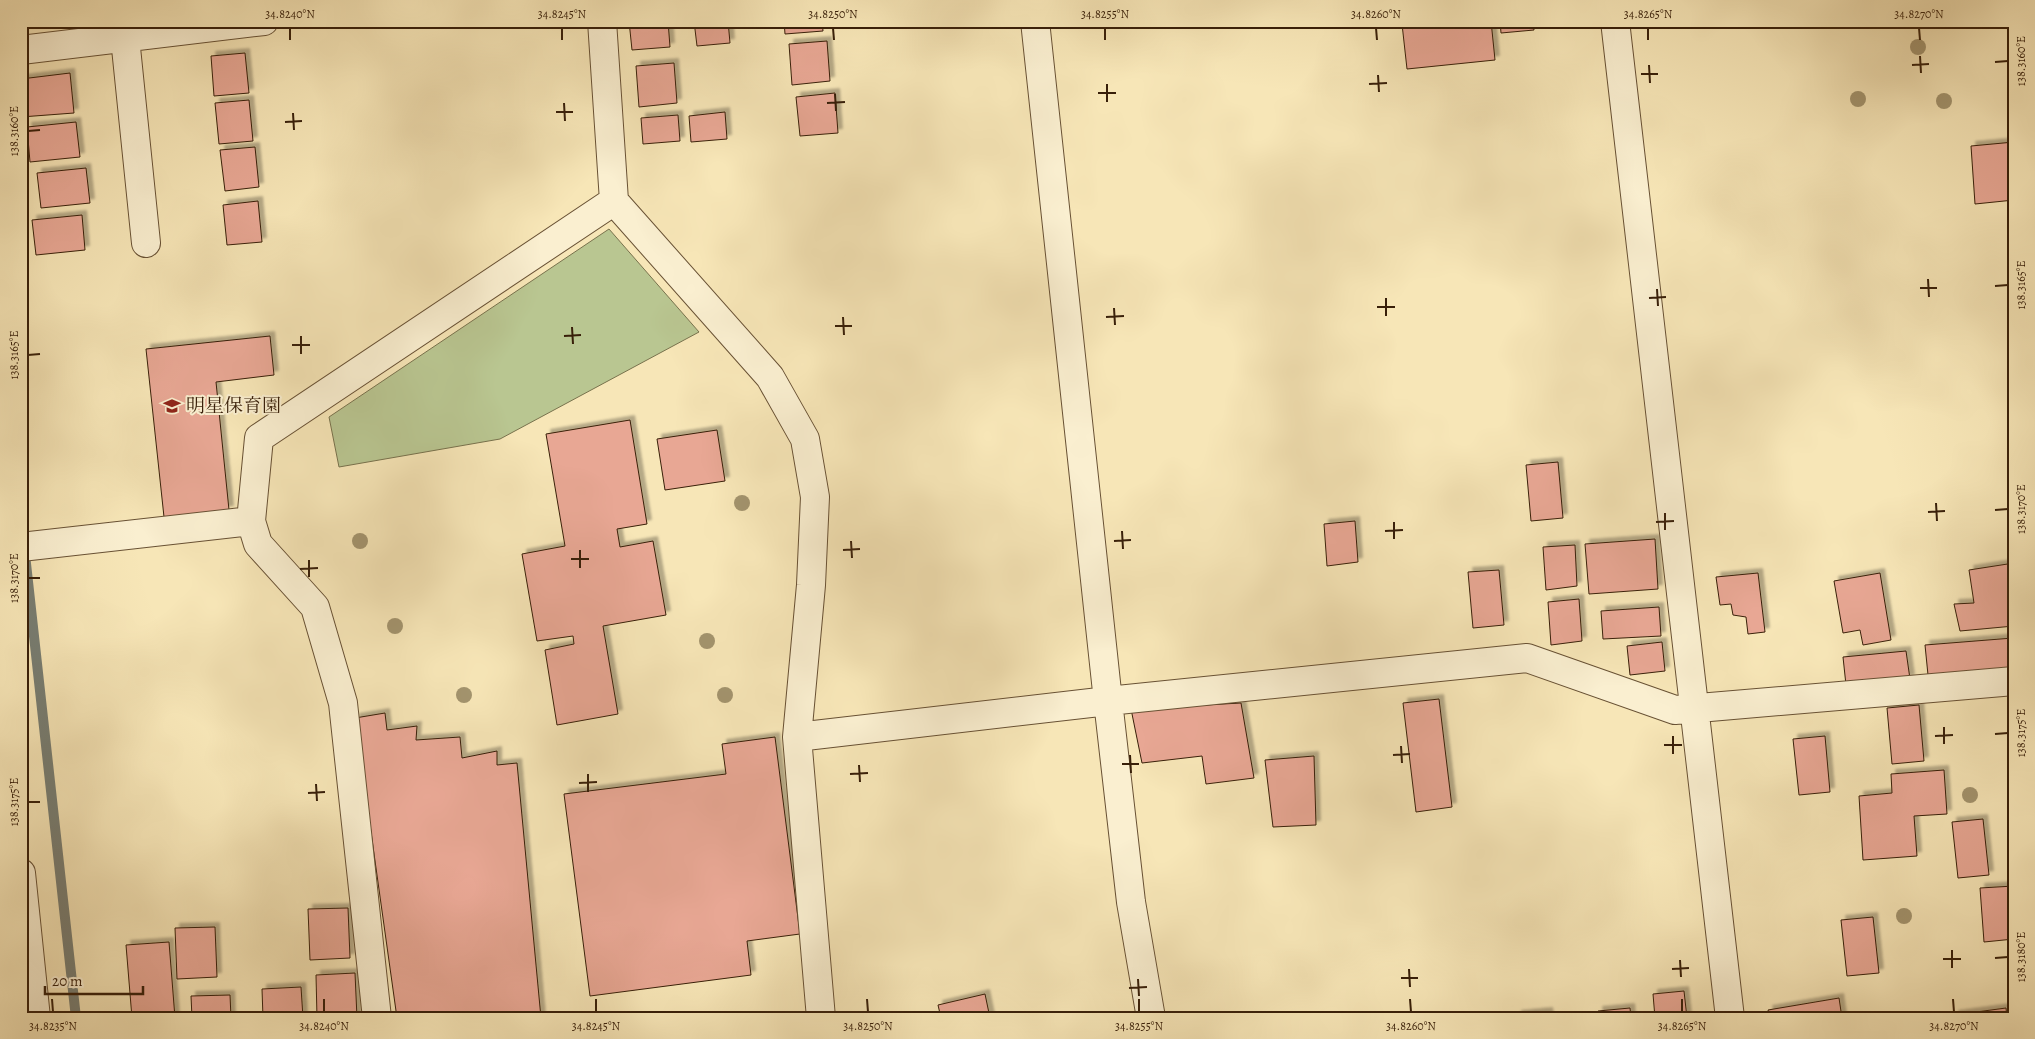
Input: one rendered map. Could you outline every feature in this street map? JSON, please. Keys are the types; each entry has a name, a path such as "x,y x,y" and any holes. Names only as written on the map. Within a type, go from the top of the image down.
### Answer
{"street":[{"path":"21,50 264,21"},
{"path":"602,21 614,201 770,377 805,439 815,497 811,585 796,736 822,1018"},
{"path":"1036,21 1108,702 1132,902 1151,1018"},
{"path":"1615,21 1730,1018"},
{"path":"125,38 146,243"},
{"path":"376,1018 343,703 315,607 258,544 251,521 259,438 614,201"},
{"path":"21,547 251,521"},
{"path":"796,736 1527,658 1675,710 1693,710 2014,681"},
{"path":"21,873 36,1018"}],"green space":[{"path":"609,229 699,332 500,439 339,467 329,417"}],"building":[{"path":"629,21 668,21 670,47 632,50"},
{"path":"694,21 728,21 730,43 697,46"},
{"path":"784,21 822,21 823,31 785,34"},
{"path":"1430,21 1491,21 1495,60 1407,69 1402,24"},
{"path":"1500,21 1533,21 1534,30 1501,33"},
{"path":"827,41 830,81 792,85 789,44"},
{"path":"245,53 249,93 214,96 211,56"},
{"path":"674,63 677,103 639,107 636,66"},
{"path":"70,73 74,113 21,117 21,79"},
{"path":"835,93 838,133 800,136 796,97"},
{"path":"249,100 253,141 219,144 215,103"},
{"path":"725,112 727,139 691,142 689,116"},
{"path":"678,115 680,141 643,144 641,118"},
{"path":"76,122 80,157 30,162 27,127"},
{"path":"2014,142 2014,200 1975,204 1971,146"},
{"path":"255,147 259,187 225,191 220,150"},
{"path":"86,168 90,203 41,208 37,173"},
{"path":"258,201 262,242 227,245 223,205"},
{"path":"82,215 85,250 36,255 32,220"},
{"path":"270,336 274,375 216,382 229,510 164,517 146,349"},
{"path":"630,420 647,524 617,529 620,547 653,541 666,615 603,626 618,714 557,725 545,650 574,644 573,636 537,641 522,554 565,546 546,434"},
{"path":"717,430 725,481 665,490 657,439"},
{"path":"1558,462 1563,518 1531,521 1526,465"},
{"path":"1355,521 1358,562 1327,566 1324,524"},
{"path":"1655,539 1658,589 1589,594 1585,544"},
{"path":"1575,545 1577,586 1546,590 1543,547"},
{"path":"2014,563 2014,626 1960,631 1954,604 1974,603 1969,570"},
{"path":"1499,570 1504,625 1473,628 1468,572"},
{"path":"1758,573 1765,632 1748,634 1746,617 1733,615 1731,604 1720,605 1716,577"},
{"path":"1880,573 1891,640 1863,645 1860,630 1843,633 1834,581"},
{"path":"1579,599 1582,641 1551,645 1548,602"},
{"path":"1659,607 1661,636 1603,639 1601,611"},
{"path":"2013,638 2014,668 1928,675 1925,645"},
{"path":"1662,642 1665,671 1630,675 1627,646"},
{"path":"1906,651 1910,679 1846,685 1843,657"},
{"path":"1439,699 1452,807 1416,812 1403,703"},
{"path":"1241,703 1254,778 1206,784 1202,756 1142,763 1131,709"},
{"path":"1919,705 1924,761 1892,764 1887,708"},
{"path":"385,713 387,730 417,726 416,740 460,737 462,758 497,751 497,765 517,763 541,1018 397,1018 355,718"},
{"path":"1825,736 1830,792 1799,795 1793,739"},
{"path":"775,737 800,934 747,941 751,975 590,996 564,794 726,774 722,744"},
{"path":"1314,756 1316,825 1273,827 1265,760"},
{"path":"1944,770 1947,814 1914,816 1917,856 1863,860 1859,796 1892,793 1891,774"},
{"path":"1983,819 1989,875 1958,878 1952,822"},
{"path":"2014,886 2014,939 1984,942 1980,888"},
{"path":"348,908 350,958 310,960 308,909"},
{"path":"1873,917 1879,973 1847,976 1841,920"},
{"path":"215,927 217,977 177,979 175,928"},
{"path":"169,942 175,1018 132,1018 126,945"},
{"path":"355,973 357,1018 317,1018 316,975"},
{"path":"301,987 303,1018 263,1018 262,989"},
{"path":"1684,991 1687,1018 1655,1018 1653,994"},
{"path":"985,994 990,1018 941,1018 938,1005"},
{"path":"230,995 231,1018 192,1018 191,996"},
{"path":"1839,998 1842,1018 1770,1018 1768,1010"},
{"path":"1630,1008 1631,1018 1599,1018 1598,1011"},
{"path":"2006,1008 2007,1018 1955,1018 1954,1015"},
{"path":"1548,1012 1549,1018 1517,1018 1517,1015"}],"waterway":[{"path":"21,518 76,1018"}],"place":[{"name":"明星保育園","path":"172,406"}]}
